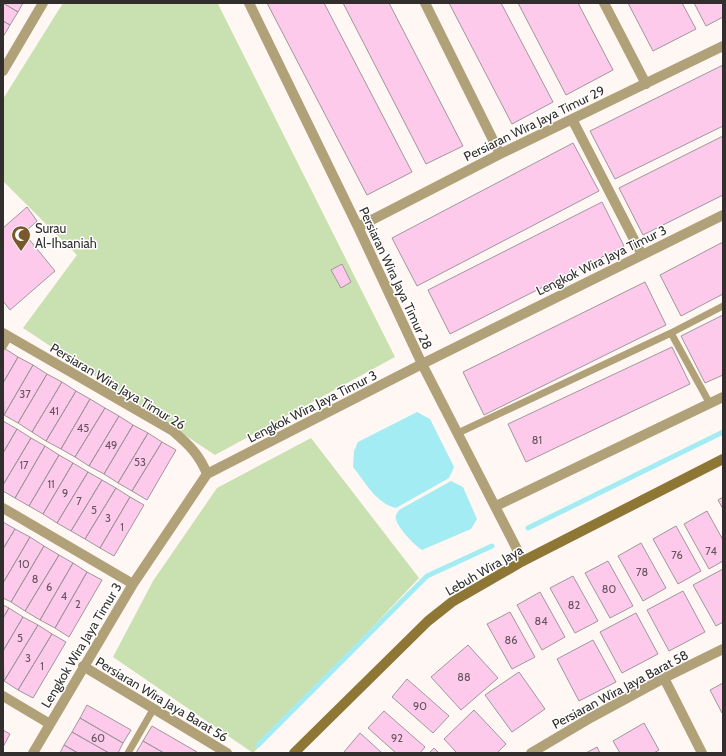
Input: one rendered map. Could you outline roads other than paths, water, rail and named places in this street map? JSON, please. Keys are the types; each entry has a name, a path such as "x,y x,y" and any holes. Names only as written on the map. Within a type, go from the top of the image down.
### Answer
{"street":[{"path":"3,71 42,3"},
{"name":"Persiaran Wira Jaya Timur 28","path":"249,3 358,227 422,364 523,561"},
{"path":"425,3 500,154"},
{"path":"604,3 646,84"},
{"name":"Persiaran Wira Jaya Timur 29","path":"358,227 500,154 723,46"},
{"path":"572,119 642,254"},
{"name":"Lengkok Wira Jaya Timur 3","path":"33,753 83,666 133,584 208,474 422,364 723,214"},
{"name":"Persiaran Wira Jaya Timur 26","path":"6,335 173,431 190,446 201,459 208,474"},
{"path":"496,506 723,397"},
{"name":"Lebuh Wira Jaya","path":"294,753 428,621 452,602 523,561 723,459"},
{"path":"3,508 133,584"},
{"name":"Persiaran Wira Jaya Barat 58","path":"531,753 664,678 723,649"},
{"name":"Persiaran Wira Jaya Barat 56","path":"83,666 224,752"},
{"path":"664,678 702,753"},
{"path":"3,696 50,724"}],"lane":[{"path":"458,433 671,333 723,306"},
{"path":"671,333 710,404"},
{"path":"3,347 6,335"},
{"path":"128,753 154,708"}],"water":[{"path":"417,412 430,419 454,467 449,478 396,508 383,502 377,497 353,467 354,451 358,442"},
{"path":"451,481 463,487 477,519 471,529 422,550 411,541 400,527 396,519 396,514 399,510"}],"waterway":[{"path":"528,528 723,432"},
{"path":"258,745 427,576 492,546"}],"place":[{"name":"Surau Al-Ihsaniah","path":"21,252"}]}
